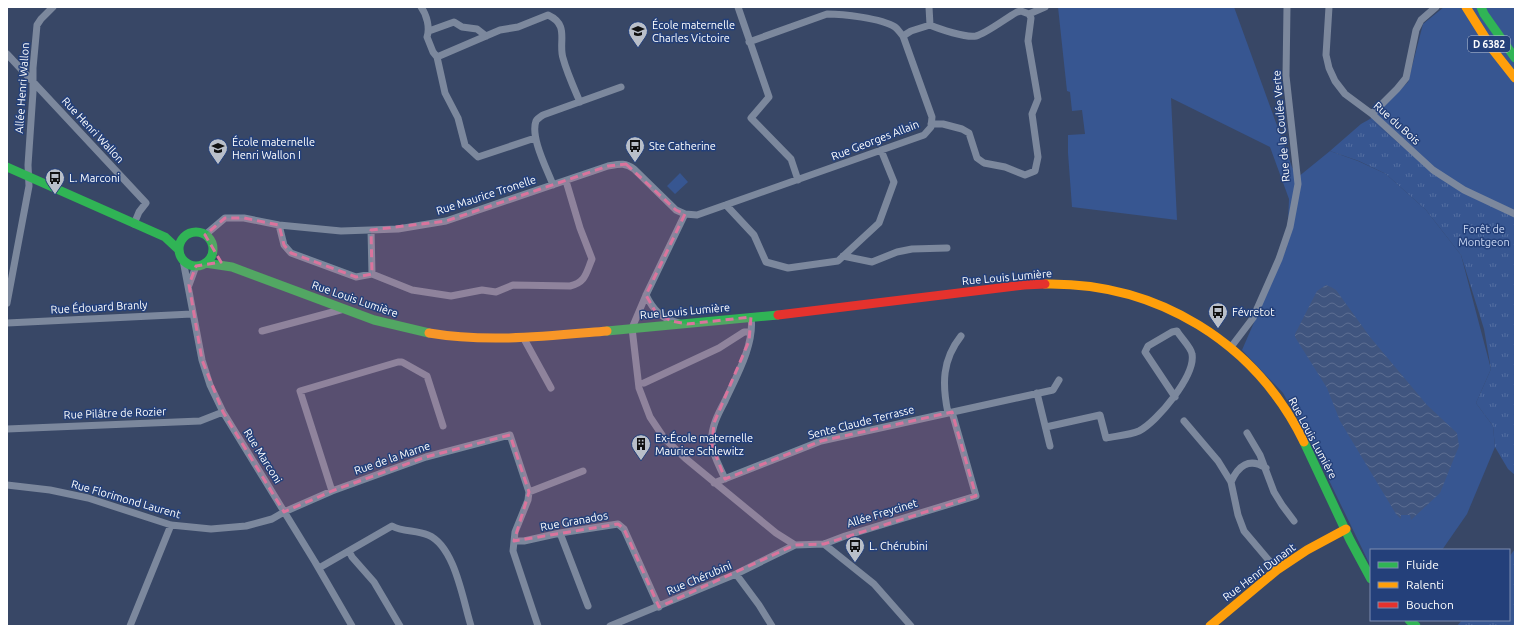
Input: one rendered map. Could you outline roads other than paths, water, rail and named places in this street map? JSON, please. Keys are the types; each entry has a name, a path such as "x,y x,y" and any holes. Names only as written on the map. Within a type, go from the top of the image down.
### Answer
{"main road":[{"name":"D 6382","path":"1466,7 1493,50 1515,78"},
{"name":"D 6382","path":"1481,7 1484,14 1515,58"},
{"path":"7,167 165,238 179,250 183,260 191,265 201,264 210,257 212,250 211,241 205,235 193,232 180,241 179,250"},
{"path":"165,238 183,238"},
{"name":"Rue Louis Lumière","path":"212,250 222,261 232,267"},
{"name":"Rue Louis Lumière","path":"201,264 212,263 232,267 374,320 434,334 476,338 523,337 793,314 1024,285 1055,284 1083,286 1127,294 1153,302 1199,324 1231,347 1258,373 1282,404 1302,438 1370,577"},
{"name":"Rue Henri Dunant","path":"1210,626 1277,570 1307,550 1346,529"}],"street":[{"name":"Allée Henri Wallon","path":"7,303 30,186 28,165 37,25 53,7"},
{"path":"421,7 429,31 427,37 436,57 445,93 458,118 465,145 478,157 535,138"},
{"path":"738,7 769,97 751,118 791,159 798,180"},
{"path":"929,7 930,25"},
{"path":"749,42 826,11 886,22 896,28 903,36 911,31 930,25 942,30 974,36 981,34 1017,12 1021,11 1029,14 1045,7"},
{"name":"Rue de la Coulée Verte","path":"1231,347 1254,318 1279,259 1290,228 1297,179 1286,76 1287,7"},
{"name":"Rue du Bois","path":"1329,7 1326,55 1329,68 1335,81 1345,94 1372,114 1433,170 1464,190 1515,214"},
{"path":"1372,114 1406,78 1416,30 1421,20 1436,7"},
{"path":"931,124 942,124 962,129 969,133 977,158 984,163 1005,167 1025,175 1035,171 1038,157 1032,114 1038,99 1028,42 1031,18 1029,14"},
{"path":"436,57 500,30 518,26 548,15 558,22 563,34 562,57 580,102"},
{"path":"429,31 454,22 462,27 477,29 486,36"},
{"name":"Rue Georges Allain","path":"685,214 697,215 924,135 931,127 932,118 903,36"},
{"name":"Rue Henri Wallon","path":"7,54 146,203 139,212 134,224"},
{"path":"553,185 535,138 537,120 543,115 621,87"},
{"path":"726,205 754,235 766,262 788,268 838,260 879,223 884,213 894,182 881,150"},
{"name":"Rue Maurice Tronelle","path":"205,235 225,218 244,218 279,225 341,231 398,230 446,221 608,166 622,163 634,169 676,210 685,214"},
{"path":"279,225 284,245 291,253 356,277 372,274 412,290 451,296 482,290 496,292 512,285 577,285 584,278 592,259 580,228 566,181"},
{"path":"685,214 646,295 632,328 639,388 650,417 664,438 714,483 776,534 795,545"},
{"path":"371,230 372,274"},
{"path":"843,256 872,262 897,252 912,249 948,248"},
{"name":"Rue Marconi","path":"183,260 185,275 189,285 192,314 202,360 210,385 223,412 319,568 352,626"},
{"name":"Rue Marconi","path":"189,285 201,264"},
{"path":"646,295 655,311 663,317 671,321 687,324"},
{"path":"262,331 344,309"},
{"name":"Rue Édouard Branly","path":"7,323 192,314"},
{"path":"725,479 712,445 714,423 738,375 750,341 752,326 751,317"},
{"path":"1046,427 1100,415 1106,438 1139,431 1175,397 1181,388 1192,362 1192,353 1177,331 1172,332 1148,346 1145,352 1175,397"},
{"path":"644,383 719,348 744,332 751,332"},
{"path":"950,412 945,396 944,378 946,366 953,347 961,336"},
{"path":"523,337 551,388"},
{"path":"332,491 300,392 402,362 427,376 444,426"},
{"name":"Sente Claude Terrasse","path":"714,483 821,441 1053,390 1059,380"},
{"path":"1037,393 1050,446"},
{"name":"Rue Pilâtre de Rozier","path":"7,429 200,421 223,412"},
{"name":"Allée Freycinet","path":"795,545 824,544 860,531 976,496 950,412"},
{"path":"1184,421 1218,461 1231,482 1238,515 1244,531 1277,570"},
{"path":"1247,433 1266,468 1274,492 1282,506 1294,521"},
{"name":"Rue de la Marne","path":"284,512 332,491 426,458 510,435 529,492"},
{"path":"1231,482 1237,470 1246,464 1253,463 1266,468"},
{"path":"538,626 513,551 515,532 528,500 529,492 583,471"},
{"name":"Rue Florimond Laurent","path":"7,486 50,490 88,498 171,525 211,529 246,526 272,519 284,512"},
{"name":"Rue Granados","path":"514,541 524,541 560,533 618,524 624,529 659,607"},
{"path":"130,626 171,525"},
{"path":"319,568 392,526 400,530 414,531 433,538 444,549 449,559 457,579 471,626"},
{"path":"560,533 588,606"},
{"path":"824,544 874,584 911,626"},
{"name":"Rue Chérubini","path":"610,626 736,574 795,545"},
{"path":"349,551 352,557 374,582 400,626"},
{"path":"736,574 759,605 772,626"}],"water":[{"path":"1326,285 1336,290 1370,337 1427,405 1457,433 1459,446 1440,493 1411,520 1410,515 1401,515 1401,519 1396,514 1340,421 1327,388 1295,337 1295,334 1317,291"}],"place":[{"name":"École maternelle Charles Victoire","path":"638,48"},
{"name":"Ste Catherine","path":"635,163"},
{"name":"École maternelle Henri Wallon I","path":"218,165"},
{"name":"L. Marconi","path":"55,195"},
{"name":"Févretot","path":"1218,329"},
{"name":"Ex-École maternelle Maurice Schlewitz","path":"641,461"},
{"name":"L. Chérubini","path":"855,563"}],"park label":[{"name":"Forêt de Montgeon","path":"1484,235"}]}
